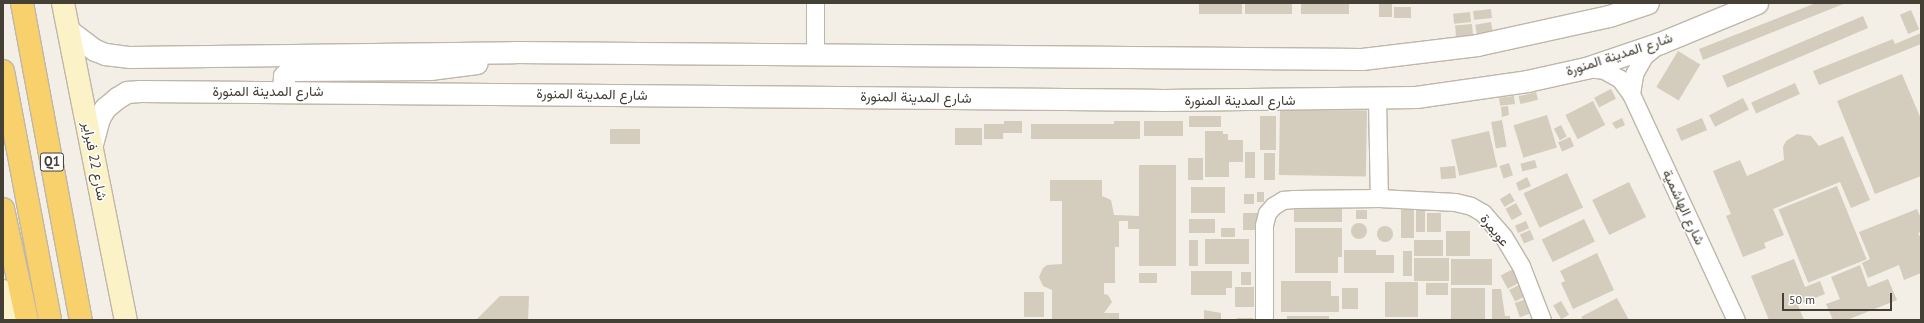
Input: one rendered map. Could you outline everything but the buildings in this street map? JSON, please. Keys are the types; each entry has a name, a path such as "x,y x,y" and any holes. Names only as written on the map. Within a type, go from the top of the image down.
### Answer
{"highway":[{"name":"Q1","path":"22,3 81,320"},
{"name":"Q1","path":"3,71 50,320"},
{"path":"3,209 27,320"}],"main road":[{"name":"شارع 22 فبراير","path":"63,3 126,320"}],"street":[{"path":"815,3 815,55"},
{"name":"شارع المدينة المنورة","path":"92,144 99,118 106,108 117,98 128,92 283,91 1163,100 1416,97 1457,92 1586,68 1660,43 1757,3"},
{"path":"68,30 95,50 105,54 130,57 514,52 1362,59 1478,45 1609,16 1642,4"},
{"path":"1631,94 1634,74 1644,56 1660,43"},
{"path":"283,91 284,76 291,70 450,68 471,65 514,52"},
{"name":"شارع الهاشمية","path":"1586,68 1604,70 1620,79 1631,94 1736,320"},
{"path":"1377,98 1379,198"},
{"name":"عويمرة","path":"1264,320 1264,225 1267,213 1273,206 1283,200 1294,199 1379,198 1455,202 1471,206 1483,213 1503,236 1521,266 1542,320"}]}
